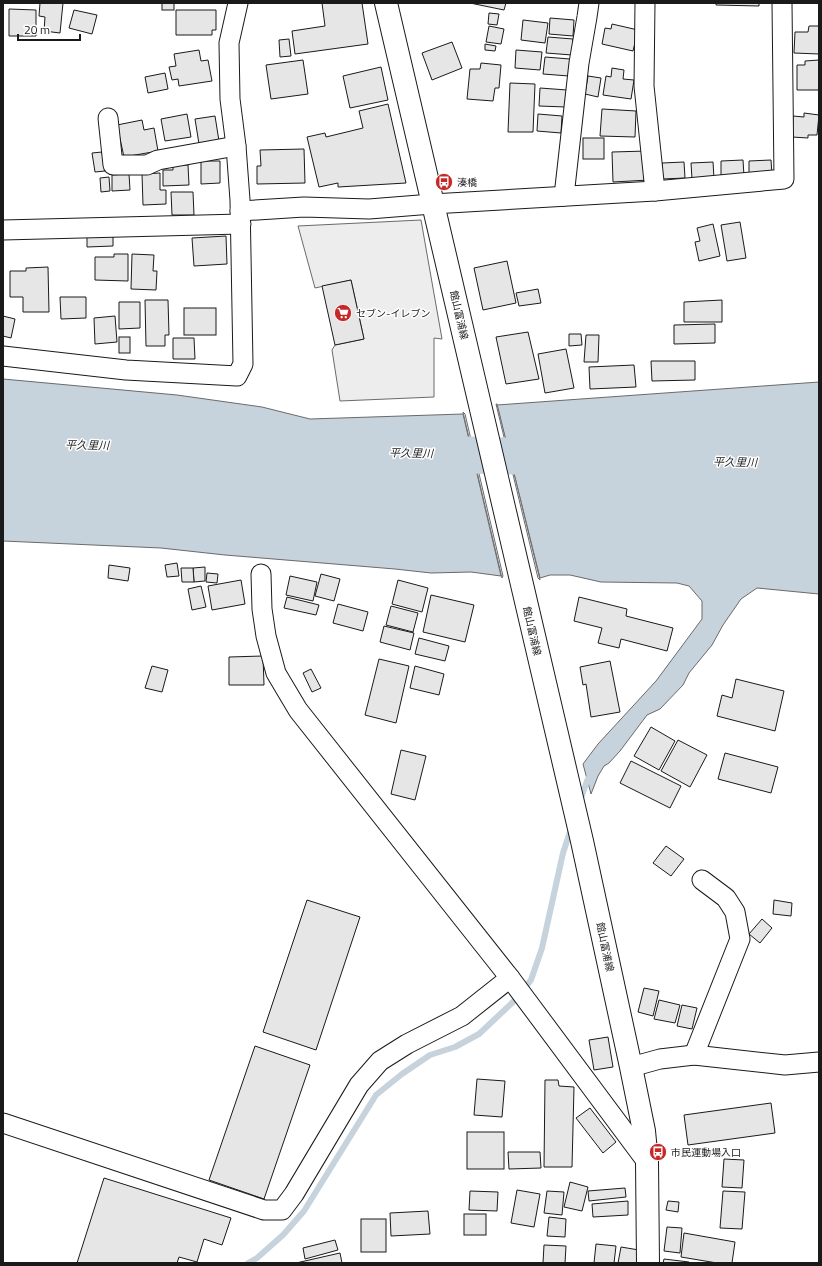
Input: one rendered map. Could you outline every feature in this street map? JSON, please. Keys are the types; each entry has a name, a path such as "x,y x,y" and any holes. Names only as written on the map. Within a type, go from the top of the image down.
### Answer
{"main road":[{"name":"館山富浦線","path":"386,3 521,585 582,840 631,1067 644,1131 648,1162 648,1263"}],"street":[{"path":"3,356 126,370 237,376 243,364 240,218 236,146 230,99 229,43 238,3"},
{"path":"564,196 579,63 588,3"},
{"path":"646,3 644,86 655,191"},
{"path":"3,230 240,218 304,207 369,209 655,191 784,179 782,3"},
{"path":"108,118 113,165 147,165 158,160 236,146"},
{"path":"261,574 262,609 266,636 276,674 298,710 514,983 648,1162"},
{"path":"694,1055 740,939 735,912 726,898 702,880"},
{"path":"3,1123 264,1210 282,1210 294,1194 359,1085 380,1061 407,1044 462,1016 514,983"},
{"path":"631,1067 660,1059 694,1055 785,1065 819,1062"}],"shaded area":[{"path":"421,220 442,339 434,338 434,397 340,401 332,350 335,345 364,339 351,280 315,288 298,226"}],"water":[{"path":"3,379 177,395 262,407 310,419 463,414 501,576 471,572 431,573 161,548 3,541"},
{"path":"819,382 819,594 757,588 741,599 723,625 712,645 689,673 683,685 660,709 647,715 620,751 609,763 604,766 598,776 591,794 583,764 598,744 656,681 702,619 702,601 689,586 677,583 601,582 570,575 550,575 540,578 497,405"}],"pier":[{"path":"497,404 540,580 538,578"},
{"path":"463,412 465,414 503,576 502,578"}],"building":[{"path":"40,3 63,3 60,33 44,31 45,17 39,16"},
{"path":"162,3 174,3 174,10 162,10"},
{"path":"322,3 362,3 368,44 295,54 292,31 325,26"},
{"path":"470,3 506,3 504,10"},
{"path":"716,3 759,3 759,6 716,5"},
{"path":"9,9 36,10 36,36 9,36"},
{"path":"74,10 97,15 92,34 69,28"},
{"path":"176,10 216,10 216,30 212,30 212,35 176,35"},
{"path":"489,13 499,14 497,25 488,24"},
{"path":"550,18 574,20 573,36 549,34"},
{"path":"523,20 548,23 545,43 521,40"},
{"path":"612,24 638,30 633,51 602,44 605,28 611,29"},
{"path":"489,26 504,29 501,44 486,42"},
{"path":"809,26 819,26 819,54 794,53 795,32 808,32"},
{"path":"548,37 573,39 572,55 546,53"},
{"path":"289,39 291,56 280,57 279,40"},
{"path":"452,42 462,68 432,80 422,53"},
{"path":"485,44 496,46 495,51 485,50"},
{"path":"199,50 201,61 208,60 212,81 179,86 178,79 172,80 169,67 176,66 174,54"},
{"path":"516,50 542,52 540,70 515,68"},
{"path":"545,57 570,59 569,76 543,74"},
{"path":"303,60 308,94 271,99 266,65"},
{"path":"819,60 819,90 797,90 797,65 805,65 805,61"},
{"path":"481,63 501,65 499,88 495,88 493,101 467,99 470,69 480,69"},
{"path":"381,67 388,100 350,108 343,76"},
{"path":"612,68 624,70 623,79 634,80 631,99 603,95 606,76 611,77"},
{"path":"165,73 168,89 148,93 145,77"},
{"path":"588,76 601,78 598,97 585,94"},
{"path":"510,83 535,84 533,132 508,132"},
{"path":"540,88 567,90 566,107 539,106"},
{"path":"388,104 406,183 338,187 338,183 319,187 307,137 325,133 326,137 363,128 359,111"},
{"path":"602,109 636,111 635,137 600,136"},
{"path":"804,113 819,115 817,135 808,135 808,138 792,137 793,116 804,117"},
{"path":"187,114 191,137 165,141 161,119"},
{"path":"538,114 562,116 561,133 537,131"},
{"path":"215,116 219,141 199,144 195,119"},
{"path":"142,120 144,130 154,128 158,151 124,157 117,125"},
{"path":"583,138 604,138 604,159 583,159"},
{"path":"304,149 305,183 257,184 257,166 261,166 260,150"},
{"path":"647,151 649,180 613,182 612,152"},
{"path":"102,152 105,171 95,172 92,153"},
{"path":"743,160 744,176 721,178 721,161"},
{"path":"771,160 772,175 749,177 749,161"},
{"path":"201,161 220,161 220,183 201,184"},
{"path":"684,162 685,178 662,179 662,163"},
{"path":"713,162 714,178 692,179 691,163"},
{"path":"173,165 188,165 189,185 163,186 163,170 173,170"},
{"path":"160,173 160,190 166,190 166,204 143,205 142,174"},
{"path":"129,174 130,190 112,191 112,175"},
{"path":"109,177 110,191 101,192 100,178"},
{"path":"171,192 193,192 194,215 172,215"},
{"path":"740,222 746,258 727,261 721,225"},
{"path":"713,224 720,256 699,261 695,242 700,241 697,228"},
{"path":"87,229 113,229 113,246 87,247"},
{"path":"226,236 227,264 194,266 192,238"},
{"path":"114,254 128,254 128,281 95,280 95,257 114,257"},
{"path":"132,254 154,255 153,271 157,271 156,290 131,289"},
{"path":"507,261 516,303 483,310 474,268"},
{"path":"48,267 49,312 23,312 23,297 10,297 10,271 26,271 26,268"},
{"name":"セブン-イレブン","path":"351,280 364,339 335,345 322,286"},
{"path":"538,289 541,303 519,306 516,293"},
{"path":"60,297 86,297 86,318 61,319"},
{"path":"145,300 168,300 169,335 165,335 165,346 146,346"},
{"path":"722,300 722,322 684,322 684,302"},
{"path":"119,302 140,302 140,328 119,329"},
{"path":"184,308 216,308 216,335 184,335"},
{"path":"3,316 15,319 11,338 3,336"},
{"path":"115,316 117,342 95,344 94,318"},
{"path":"715,324 715,343 674,344 674,325"},
{"path":"528,332 539,379 506,384 496,337"},
{"path":"569,334 581,334 582,345 569,346"},
{"path":"586,335 599,335 598,362 584,362"},
{"path":"119,337 130,337 130,353 119,353"},
{"path":"173,338 194,338 195,359 173,359"},
{"path":"566,349 574,388 545,393 538,354"},
{"path":"651,361 695,361 695,380 652,381"},
{"path":"634,365 636,387 590,389 589,367"},
{"path":"177,563 179,576 167,577 165,565"},
{"path":"109,565 130,568 128,581 108,578"},
{"path":"205,567 205,581 194,582 193,568"},
{"path":"181,568 193,568 194,582 182,582"},
{"path":"207,573 218,574 217,583 206,582"},
{"path":"321,574 340,579 334,601 315,596"},
{"path":"290,576 317,582 313,601 286,595"},
{"path":"241,580 245,604 212,610 208,586"},
{"path":"398,580 428,588 422,612 392,604"},
{"path":"201,586 206,607 192,610 188,589"},
{"path":"431,595 474,605 465,642 423,632"},
{"path":"287,597 319,605 316,615 284,608"},
{"path":"579,597 627,609 626,616 673,628 667,651 621,639 619,648 598,643 602,628 574,621"},
{"path":"338,604 368,612 363,631 333,623"},
{"path":"391,606 418,613 413,632 386,625"},
{"path":"384,626 414,633 410,650 380,642"},
{"path":"419,638 449,646 445,661 415,654"},
{"path":"263,656 264,685 229,685 229,657"},
{"path":"379,659 409,666 396,723 365,715"},
{"path":"610,661 620,712 591,717 586,684 583,685 580,667"},
{"path":"152,666 168,670 162,692 145,688"},
{"path":"415,666 444,674 439,695 410,688"},
{"path":"311,669 321,688 312,692 303,673"},
{"path":"736,679 784,691 775,731 717,716 722,695 732,698"},
{"path":"651,727 675,741 659,770 634,756"},
{"path":"678,740 707,755 690,787 661,771"},
{"path":"401,750 426,756 415,800 391,794"},
{"path":"725,753 778,767 771,793 718,779"},
{"path":"631,761 681,786 670,808 620,783"},
{"path":"666,846 684,859 671,876 653,863"},
{"path":"307,900 360,917 316,1050 263,1032"},
{"path":"774,900 792,903 791,916 773,914"},
{"path":"762,919 772,928 760,943 749,934"},
{"path":"644,988 659,991 653,1016 638,1012"},
{"path":"659,1000 680,1005 675,1023 654,1019"},
{"path":"682,1005 697,1008 692,1029 677,1026"},
{"path":"608,1037 613,1067 594,1070 589,1040"},
{"path":"255,1046 310,1065 264,1199 209,1180"},
{"path":"477,1079 505,1081 502,1117 474,1115"},
{"path":"545,1080 558,1080 559,1086 574,1087 572,1167 544,1167"},
{"path":"771,1103 775,1133 688,1145 684,1115"},
{"path":"590,1108 616,1142 603,1153 576,1118"},
{"path":"467,1132 504,1132 504,1169 467,1169"},
{"path":"508,1152 540,1152 541,1168 509,1169"},
{"path":"724,1159 744,1160 742,1188 722,1187"},
{"path":"104,1178 231,1218 222,1245 204,1239 197,1262 179,1257 177,1263 77,1263"},
{"path":"570,1182 588,1187 582,1211 564,1207"},
{"path":"625,1188 626,1197 589,1201 588,1191"},
{"path":"517,1190 540,1194 534,1227 511,1223"},
{"path":"470,1191 498,1192 497,1211 469,1210"},
{"path":"547,1191 564,1192 562,1215 544,1213"},
{"path":"723,1191 745,1192 742,1229 720,1228"},
{"path":"628,1201 628,1215 593,1217 592,1204"},
{"path":"668,1201 679,1202 678,1212 666,1210"},
{"path":"428,1211 430,1234 391,1236 390,1213"},
{"path":"464,1214 486,1214 486,1235 464,1235"},
{"path":"549,1217 566,1219 565,1237 547,1236"},
{"path":"361,1219 386,1219 386,1252 361,1252"},
{"path":"667,1227 682,1228 680,1253 664,1251"},
{"path":"684,1233 735,1242 732,1263 717,1263 681,1257"},
{"path":"335,1240 338,1250 305,1259 303,1248"},
{"path":"596,1244 616,1246 614,1263 594,1263"},
{"path":"544,1245 566,1246 565,1263 543,1263"},
{"path":"621,1247 639,1250 637,1263 618,1263"},
{"path":"340,1253 342,1263 296,1263"},
{"path":"664,1259 689,1262 689,1263 663,1263"}],"waterway":[{"name":"平久里川","path":"423,454 561,457"},
{"path":"580,801 591,774"},
{"path":"248,1263 257,1258 283,1235 304,1211 376,1095 402,1074 430,1055 455,1047 479,1034 513,1002 531,980 542,948 563,853 572,826"}],"place":[{"name":"湊橋","path":"444,182"},
{"name":"セブン-イレブン","path":"343,313"},
{"name":"市民運動場入口","path":"658,1152"}]}
